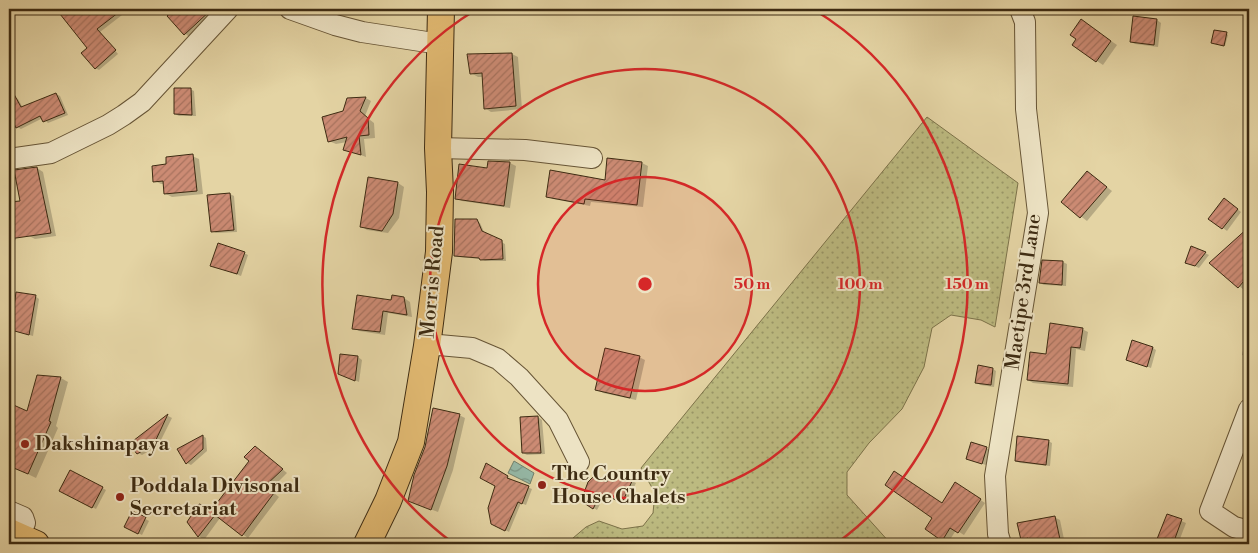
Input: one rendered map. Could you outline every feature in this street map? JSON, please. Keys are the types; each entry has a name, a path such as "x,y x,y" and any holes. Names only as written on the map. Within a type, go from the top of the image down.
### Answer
{"main road":[{"name":"Morris Road","path":"367,544 388,501 411,442 427,346 439,252 440,192 438,148 441,9"}],"street":[{"path":"9,159 51,152 108,126 142,102 228,9"},
{"path":"290,9 335,25 362,32 440,44"},
{"name":"Maetipe 3rd Lane","path":"1001,544 998,534 995,476 1038,213 1026,110 1025,22 1020,9"},
{"path":"438,148 525,150 592,158"},
{"path":"427,346 472,348 498,359 519,377 558,420 579,462"},
{"path":"1249,410 1210,511 1234,527 1249,532"},
{"path":"9,511 23,517 25,523 21,537"}],"shaded area":[{"path":"927,117 1018,183 995,327 981,320 951,315 932,328 924,367 902,409 869,443 847,472 847,495 891,544 566,544 586,527 599,521 622,529 643,526 653,513 655,493 641,468"}],"water":[{"path":"514,461 534,473 530,484 508,473"}],"building":[{"path":"56,9 123,9 97,29 116,50 95,69 81,53 87,48"},
{"path":"175,9 212,9 184,35 167,16"},
{"path":"1133,16 1157,19 1154,45 1130,42"},
{"path":"1081,19 1111,41 1096,62 1072,45 1076,39 1070,35"},
{"path":"1214,30 1227,32 1224,46 1211,43"},
{"path":"512,53 516,106 484,109 482,73 470,74 467,54"},
{"path":"9,85 21,107 56,93 65,113 43,122 40,116 16,128 9,113"},
{"path":"174,88 191,88 192,115 174,114"},
{"path":"366,97 360,111 368,118 369,135 359,136 361,155 343,150 347,137 328,142 322,117 343,111 347,98"},
{"path":"193,154 197,191 164,194 163,181 153,182 152,166 166,164 166,157"},
{"path":"607,158 642,162 637,205 585,199 584,204 546,197 550,170 605,180"},
{"path":"488,161 510,162 504,206 455,199 459,164 487,168"},
{"path":"37,167 51,233 9,239 9,202 20,201 14,170"},
{"path":"1087,171 1107,187 1080,218 1061,202"},
{"path":"368,177 398,182 393,214 382,231 360,227"},
{"path":"230,193 234,230 211,232 207,195"},
{"path":"1224,198 1238,209 1222,229 1208,219"},
{"path":"455,219 477,219 482,231 502,240 503,259 480,260 479,258 454,256"},
{"path":"1249,227 1249,275 1238,288 1209,263"},
{"path":"218,243 245,252 237,274 210,266"},
{"path":"1191,246 1206,252 1195,266 1185,263"},
{"path":"1042,260 1063,261 1062,285 1039,283"},
{"path":"16,292 36,295 29,335 11,330"},
{"path":"357,295 391,300 392,295 404,297 407,315 383,311 380,332 352,329"},
{"path":"1050,323 1083,328 1080,348 1071,347 1068,384 1027,380 1030,352 1046,354"},
{"path":"1132,340 1153,347 1147,367 1126,360"},
{"path":"605,348 640,356 630,398 595,390"},
{"path":"340,354 358,356 355,381 338,374"},
{"path":"978,365 993,368 991,385 975,383"},
{"name":"Dakshinapaya","path":"37,375 61,377 49,421 51,422 28,474 9,466 9,403 27,411"},
{"path":"433,408 460,414 447,466 431,510 408,501 414,475 425,447"},
{"path":"168,414 154,444 137,454 129,444"},
{"path":"538,416 541,453 522,453 520,417"},
{"path":"203,435 203,449 186,464 177,449"},
{"path":"1017,436 1049,440 1046,465 1015,461"},
{"path":"971,442 987,447 982,464 966,459"},
{"path":"255,446 283,469 265,486 274,493 242,536 215,515 198,537 187,522 199,504 213,508 249,461 244,457"},
{"path":"486,463 508,476 507,478 529,486 522,504 518,502 505,531 491,524 488,508 495,486 480,478"},
{"path":"70,470 103,487 92,508 59,491"},
{"path":"612,470 633,479 622,503 601,493 593,509 581,501 588,482 595,475 607,482"},
{"path":"894,471 942,503 955,482 981,499 958,533 950,528 942,541 925,529 932,518 885,485"},
{"path":"132,511 146,517 138,534 124,527"},
{"path":"1167,514 1182,519 1173,544 1157,539"},
{"path":"1055,516 1061,544 1030,544 1028,538 1021,540 1017,523"}],"place":[{"name":"Dakshinapaya","path":"25,444"},
{"name":"The Country House Chalets","path":"542,485"},
{"name":"Poddala Divisonal Secretariat","path":"120,497"}]}
